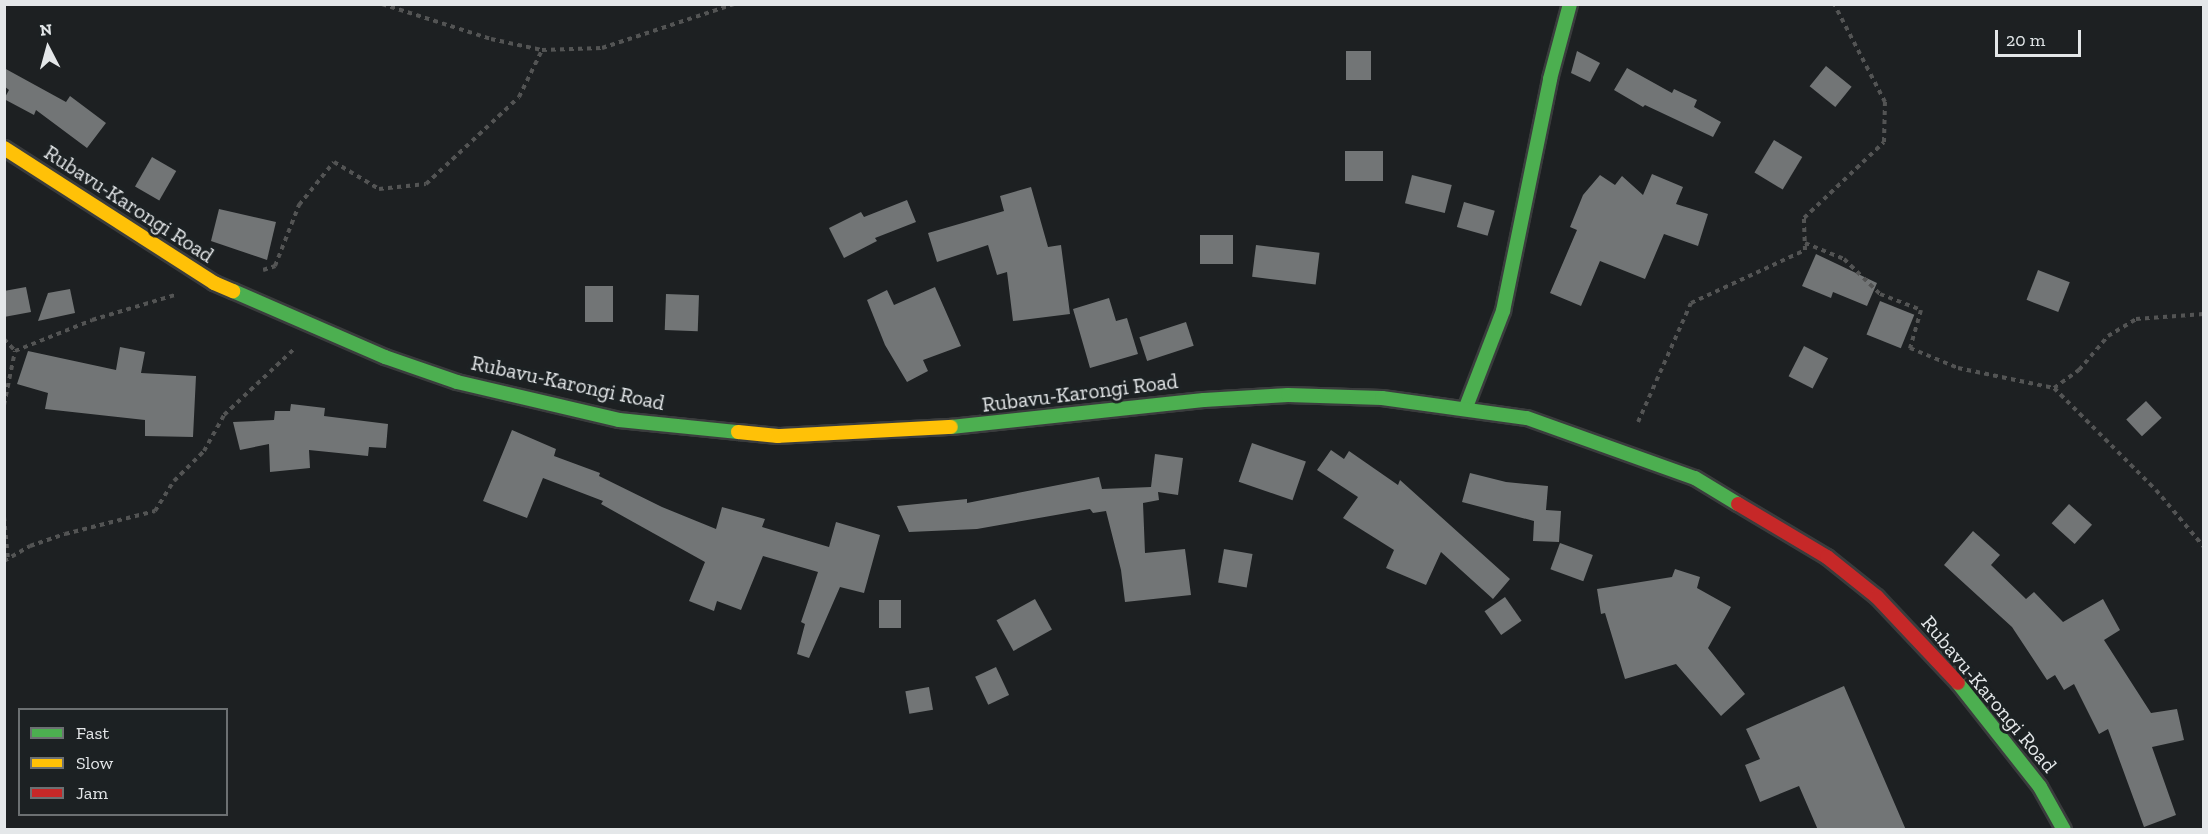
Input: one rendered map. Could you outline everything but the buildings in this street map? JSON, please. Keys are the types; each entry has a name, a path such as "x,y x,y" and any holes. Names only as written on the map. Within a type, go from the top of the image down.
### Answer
{"main road":[{"path":"1466,407 1503,311 1550,79 1570,4"},
{"name":"Rubavu-Karongi Road","path":"4,148 214,283 385,357 521,398 619,420 766,435 1004,424 1204,400 1288,395 1382,398 1466,407 1527,418 1626,451 1695,478 1827,557 1877,597 1942,664 2040,787 2064,830"}],"path":[{"path":"382,4 491,39 542,50 602,48 734,4"},
{"path":"1626,451 1691,303 1805,250 1804,218 1884,142 1885,102 1834,4"},
{"path":"255,272 275,266 298,205 334,162 379,189 426,184 519,97 542,50"},
{"path":"1805,243 1844,259 1880,294 1921,310 1910,348 1958,368 2054,388 2156,490 2204,547"},
{"path":"15,351 92,320 214,283"},
{"path":"2054,388 2079,370 2108,336 2136,319 2204,314"},
{"path":"4,517 6,560 30,546 65,534 155,511 174,481 204,451 224,415 317,327"},
{"path":"4,339 15,351"},
{"path":"4,405 15,351"}],"traffic: fast":[{"path":"1466,407 1503,311 1550,79 1570,4"},
{"path":"233,291 385,357 457,382 619,420 738,432"},
{"path":"951,427 1204,400 1288,395 1382,398 1527,418 1695,478 1738,504"},
{"path":"1958,683 2040,787 2064,830"}],"traffic: slow":[{"path":"4,148 214,283 233,291"},
{"path":"738,432 778,436 951,427"}],"traffic: jam":[{"path":"1738,504 1827,557 1877,597 1958,683"}]}
